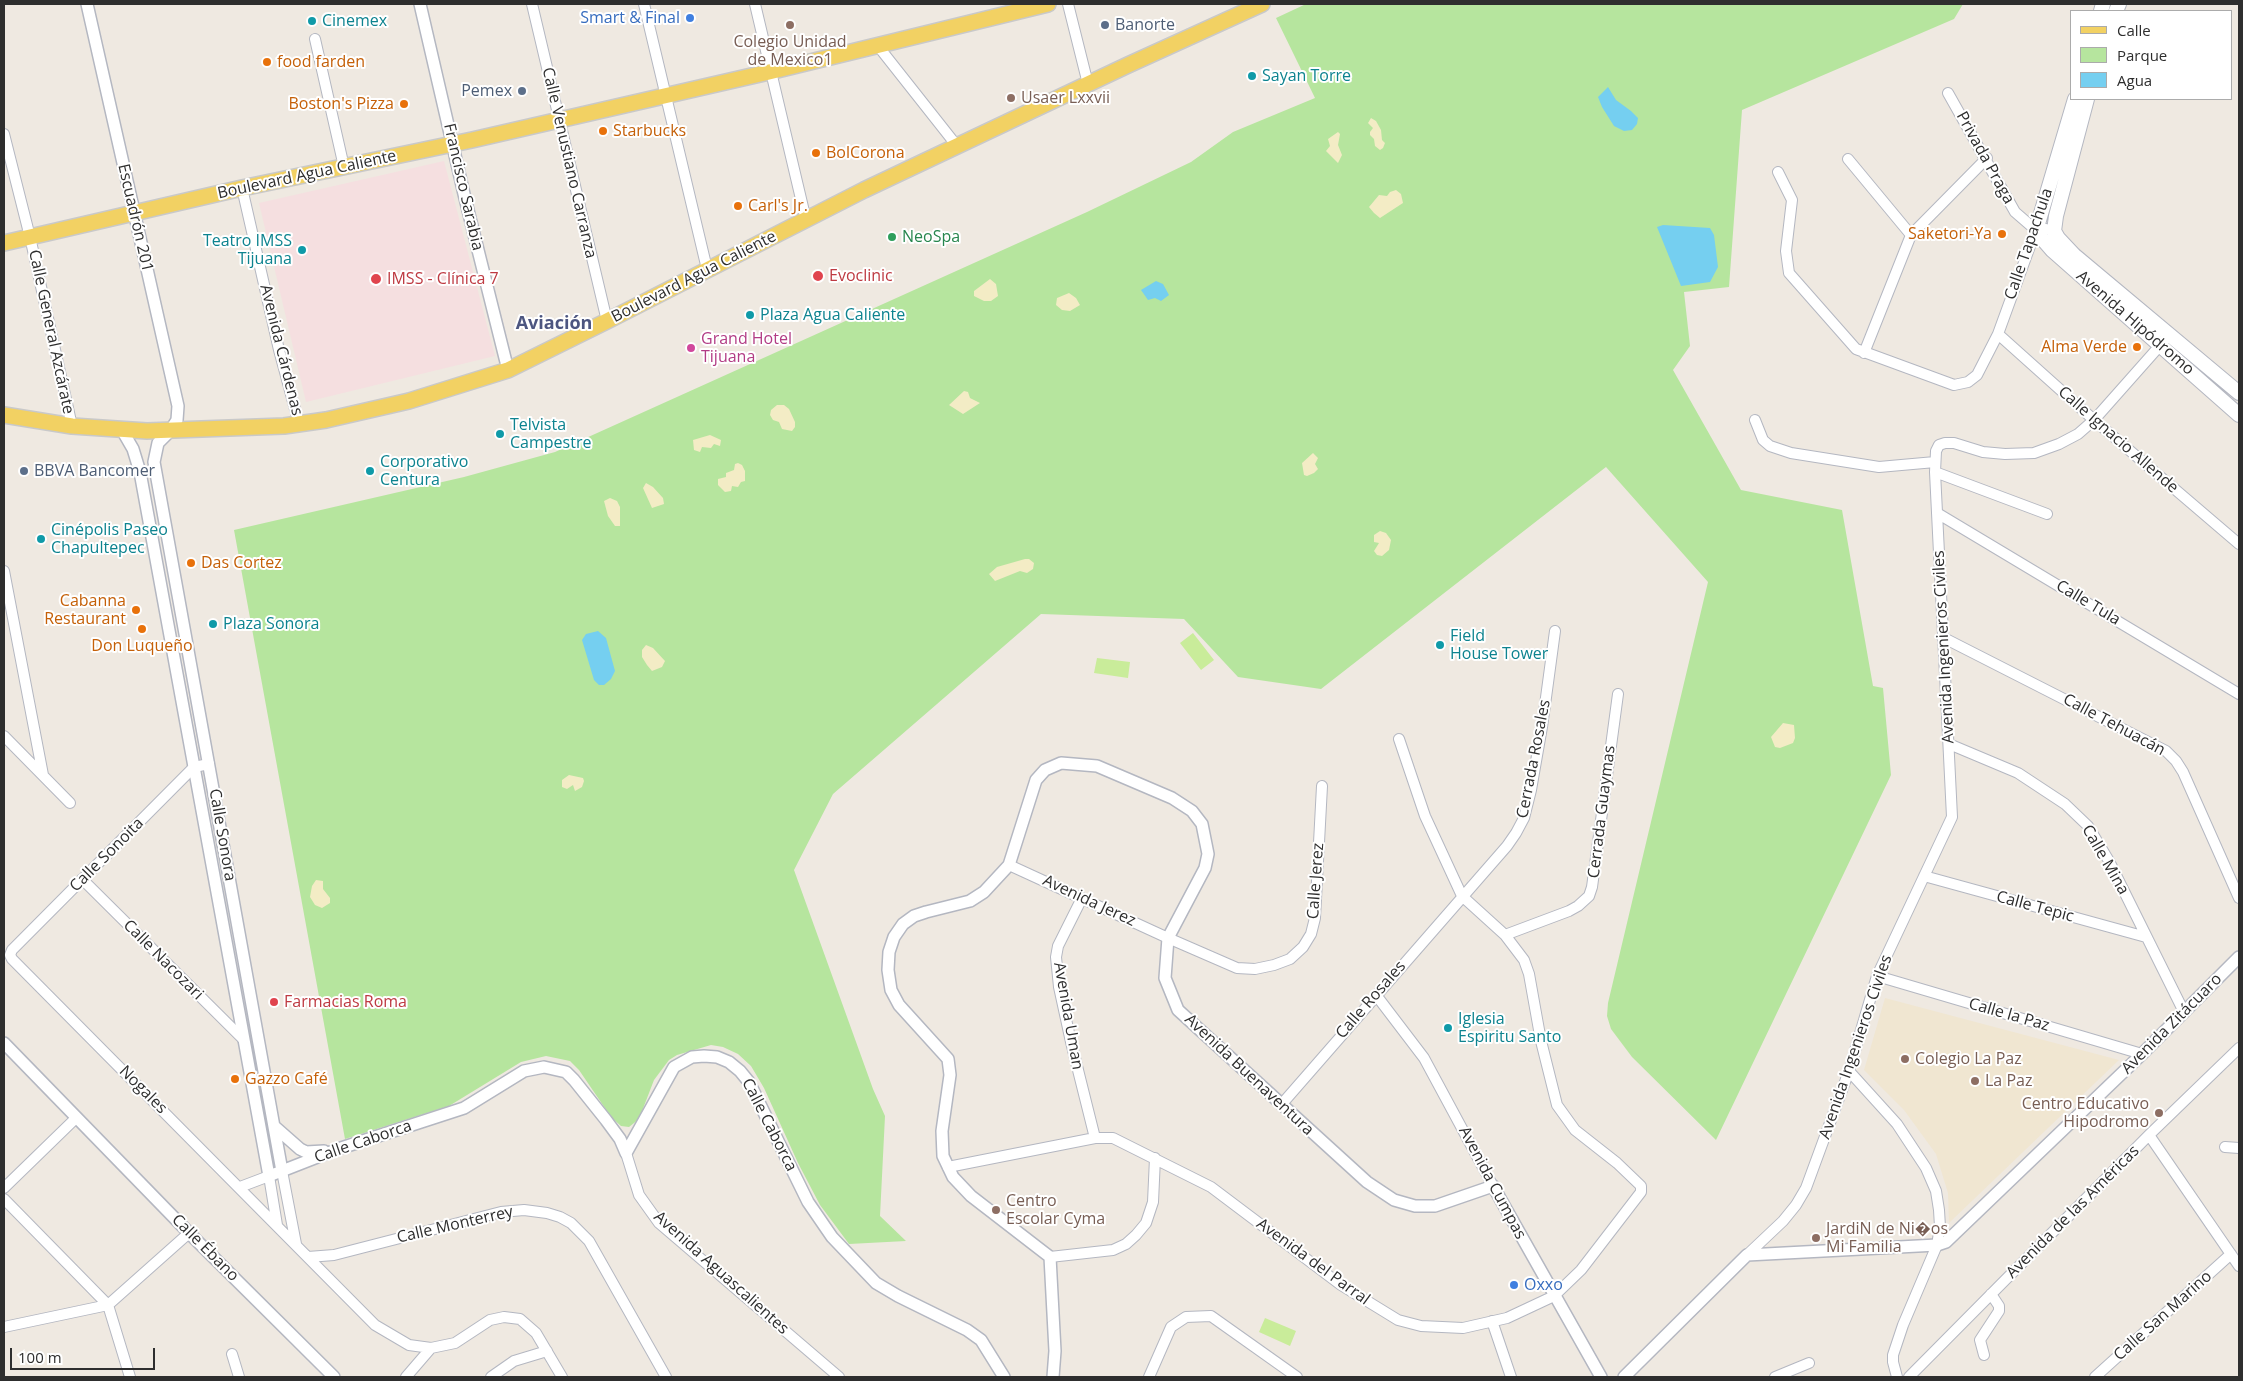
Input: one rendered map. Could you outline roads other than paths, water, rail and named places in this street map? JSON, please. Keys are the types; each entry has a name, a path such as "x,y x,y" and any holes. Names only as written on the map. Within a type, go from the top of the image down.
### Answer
{"main road":[{"name":"Boulevard Agua Caliente","path":"4,244 242,188 770,72 1048,4"},
{"path":"1220,23 1241,4"},
{"name":"Boulevard Agua Caliente","path":"4,415 72,426 122,430 170,431 300,424 409,402 508,370 957,146 1262,4"},
{"name":"Calle Tapachula","path":"2037,227 2075,100"},
{"name":"Calle Tapachula","path":"2054,231 2056,216 2087,100"},
{"name":"Avenida Hipódromo","path":"2037,227 2039,235 2046,245 2239,414"},
{"name":"Avenida Hipódromo","path":"2054,231 2064,246 2239,393"}],"street":[{"name":"Escuadrón 201","path":"87,4 178,406 177,420 170,431"},
{"name":"Francisco Sarabia","path":"420,4 508,370"},
{"name":"Calle Venustiano Carranza","path":"532,4 607,321"},
{"path":"644,4 708,269"},
{"path":"755,4 806,220"},
{"path":"1068,4 1088,84"},
{"path":"315,39 344,167"},
{"path":"878,46 957,146"},
{"name":"Privada Praga","path":"1948,93 2015,212 2023,220 2037,227 2054,231"},
{"name":"Calle General Azcárate","path":"4,134 30,237 72,426"},
{"path":"1778,172 1792,200 1786,252 1789,273 1848,341 1864,353 1911,235 1986,158"},
{"path":"1848,159 1911,235"},
{"name":"Avenida Cárdenas","path":"242,188 279,350 300,424"},
{"name":"Calle Tapachula","path":"1864,353 1954,385 1968,382 1977,375 1998,334 2037,227"},
{"name":"Calle Ignacio Allende","path":"1998,334 2094,420 2239,544"},
{"path":"2094,420 2170,334"},
{"path":"1755,420 1762,440 1770,446 1791,453 1879,467 1935,467 2047,514"},
{"name":"Avenida Ingenieros Civiles","path":"1624,1377 1783,1221 1796,1205 1806,1188 1849,1071 1877,976 1952,817 1942,637 1935,467 1936,451 1939,445 1954,443 1983,452 2005,454 2034,453 2059,444 2078,434 2094,420"},
{"name":"Calle Sonora","path":"122,430 138,460 277,1224"},
{"name":"Calle Sonora","path":"170,431 158,443 154,462 296,1245"},
{"name":"Calle Tula","path":"1937,513 2239,694"},
{"path":"4,571 43,775"},
{"name":"Cerrada Rosales","path":"1462,896 1507,846 1524,818 1542,727 1554,630"},
{"name":"Calle Tehuacán","path":"1942,637 2166,751 2176,760 2183,772 2239,898"},
{"name":"Cerrada Guaymas","path":"1505,934 1569,911 1578,906 1588,896 1592,886 1595,851 1618,694"},
{"path":"4,736 70,803"},
{"path":"1399,739 1425,816 1462,896"},
{"name":"Calle Mina","path":"1949,744 2018,772 2065,804 2077,815 2095,836 2184,1012"},
{"name":"Avenida Buenaventura","path":"1050,1257 971,1196 953,1177 943,1156 942,1131 950,1075 948,1059 899,1005 891,990 888,970 889,952 894,937 903,924 914,916 970,900 984,892 1009,865 1036,780 1045,770 1061,763 1097,766 1172,798 1192,811 1202,824 1208,854 1205,868 1168,938 1165,978 1178,1010 1366,1182 1394,1200 1415,1206 1434,1206 1493,1186"},
{"path":"194,767 209,764"},
{"name":"Calle Sonoita","path":"10,954 194,767"},
{"name":"Calle Jerez","path":"1168,938 1238,968 1274,965 1290,959 1303,947 1311,934 1315,918 1322,786"},
{"name":"Avenida Jerez","path":"1009,865 1168,938"},
{"name":"Calle Tepic","path":"1924,876 2146,938"},
{"name":"Calle Nacozari","path":"82,879 244,1040"},
{"name":"Avenida del Parral","path":"948,1167 1095,1138 1113,1138 1211,1187 1340,1285 1398,1320 1421,1326 1463,1328 1507,1318 1554,1296 1581,1270 1641,1192 1641,1186 1617,1163 1575,1130 1560,1110 1554,1095 1541,1042 1529,974 1517,949 1505,934 1462,896"},
{"name":"Calle Rosales","path":"1280,1105 1462,896"},
{"name":"Avenida Uman","path":"1082,898 1058,946 1056,957 1059,987 1083,1096 1095,1138"},
{"name":"Nogales","path":"10,954 375,1325 409,1345 431,1348"},
{"name":"Avenida Zitácuaro","path":"1747,1255 1937,1245 1954,1237 2239,957"},
{"name":"Calle la Paz","path":"1877,976 2142,1054"},
{"name":"Avenida Cumpas","path":"1376,995 1424,1058 1554,1296 1601,1377"},
{"name":"Calle Ébano","path":"4,1044 189,1233 334,1377"},
{"name":"Avenida de las Américas","path":"1909,1377 2149,1135 2239,1048"},
{"name":"Calle Caborca","path":"626,1153 674,1067 692,1057 704,1056 729,1062 749,1082 808,1202 832,1237 876,1283 967,1330 981,1340 1004,1377"},
{"name":"Calle Caborca","path":"240,1187 338,1150 464,1108 524,1071 544,1067 566,1072 574,1080 620,1139 626,1153"},
{"path":"1849,1071 1897,1124 1926,1168 1936,1191 1939,1210 1940,1227 1937,1245 1903,1325 1893,1355 1897,1377"},
{"path":"4,1188 76,1118"},
{"path":"275,1127 295,1146 306,1152 338,1150"},
{"path":"2149,1135 2239,1266"},
{"path":"2225,1147 2239,1148"},
{"name":"Avenida Aguascalientes","path":"626,1153 639,1195 660,1222 839,1377"},
{"path":"1053,1377 1055,1350 1050,1257 1113,1250 1126,1244 1136,1236 1146,1223 1153,1202 1155,1158"},
{"path":"4,1199 108,1305 130,1377"},
{"name":"Calle Monterrey","path":"308,1257 334,1255 501,1212 524,1210 560,1217 571,1223 589,1241 666,1377"},
{"path":"4,1327 108,1305 189,1233"},
{"name":"Calle San Marino","path":"2095,1377 2231,1254"},
{"path":"1984,1355 1980,1340 1999,1311 1999,1306 1991,1294"},
{"path":"1149,1377 1171,1328 1186,1317 1211,1316 1295,1377"},
{"path":"406,1377 431,1348 455,1343 490,1320 504,1317 520,1319 536,1333 562,1377"},
{"path":"1492,1321 1511,1377"},
{"path":"491,1377 514,1361 547,1351"},
{"path":"232,1354 238,1377"},
{"path":"1775,1377 1809,1363"}],"water":[{"path":"1608,87 1616,100 1638,118 1637,124 1632,130 1624,131 1614,126 1602,107 1598,97"},
{"path":"1663,225 1710,228 1714,235 1718,267 1710,282 1681,286 1657,227"},
{"path":"1156,281 1163,284 1169,295 1161,301 1155,298 1148,300 1141,290"},
{"path":"598,631 606,638 615,671 611,679 604,685 599,685 594,680 582,640 586,634"}],"place":[{"name":"Smart & Final","path":"690,18"},
{"name":"Cinemex","path":"312,21"},
{"name":"Colegio Unidad de Mexico1","path":"790,25"},
{"name":"Banorte","path":"1105,25"},
{"name":"food farden","path":"267,62"},
{"name":"Sayan Torre","path":"1252,76"},
{"name":"Pemex","path":"522,91"},
{"name":"Usaer Lxxvii","path":"1011,98"},
{"name":"Boston's Pizza","path":"404,104"},
{"name":"Starbucks","path":"603,131"},
{"name":"BolCorona","path":"816,153"},
{"name":"Carl's Jr.","path":"738,206"},
{"name":"Saketori-Ya","path":"2002,234"},
{"name":"NeoSpa","path":"892,237"},
{"name":"Teatro IMSS Tijuana","path":"302,250"},
{"name":"Evoclinic","path":"818,276"},
{"name":"IMSS - Clínica 7","path":"376,279"},
{"name":"Plaza Agua Caliente","path":"750,315"},
{"name":"Alma Verde","path":"2137,347"},
{"name":"Grand Hotel Tijuana","path":"691,348"},
{"name":"Telvista Campestre","path":"500,434"},
{"name":"BBVA Bancomer","path":"24,471"},
{"name":"Corporativo Centura","path":"370,471"},
{"name":"Cinépolis Paseo Chapultepec","path":"41,539"},
{"name":"Das Cortez","path":"191,563"},
{"name":"Cabanna Restaurant","path":"136,610"},
{"name":"Plaza Sonora","path":"213,624"},
{"name":"Don Luqueño","path":"142,629"},
{"name":"Field House Tower","path":"1440,645"},
{"name":"Farmacias Roma","path":"274,1002"},
{"name":"Iglesia Espiritu Santo","path":"1448,1028"},
{"name":"Colegio La Paz","path":"1905,1059"},
{"name":"Gazzo Café","path":"235,1079"},
{"name":"La Paz","path":"1975,1081"},
{"name":"Centro Educativo Hipodromo","path":"2159,1113"},
{"name":"Centro Escolar Cyma","path":"996,1210"},
{"name":"JardiN de Ni�os Mi Familia","path":"1816,1238"},
{"name":"Oxxo","path":"1514,1285"}],"district":[{"name":"Aviación","path":"554,324"}]}
